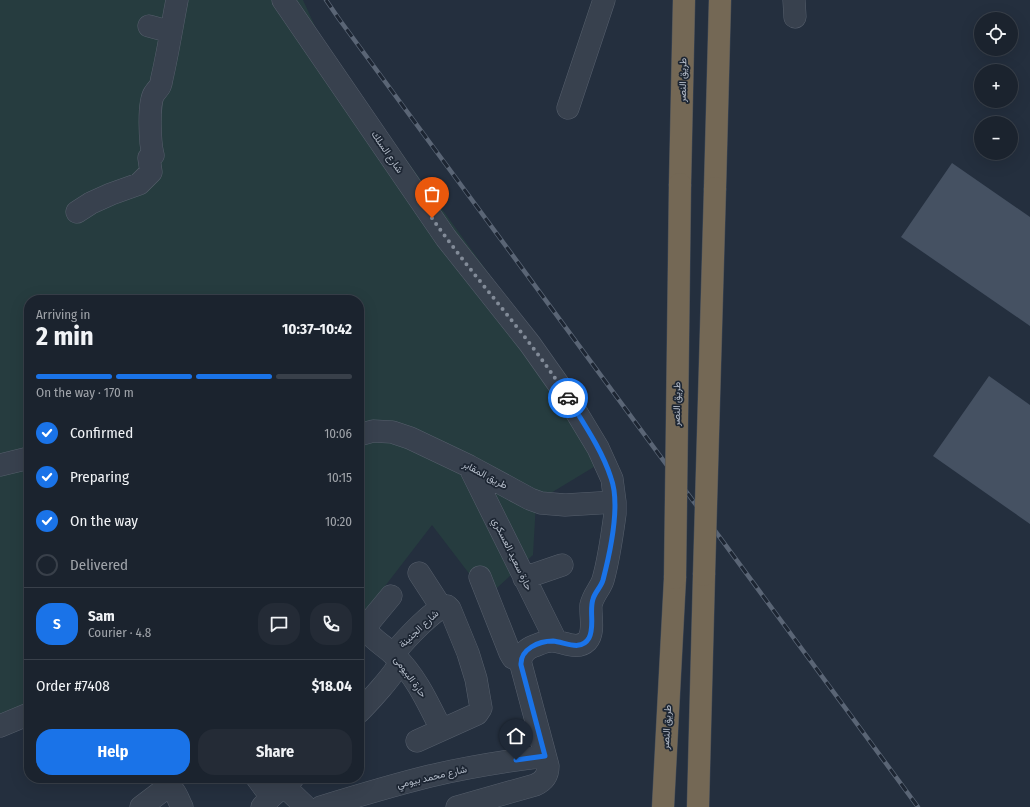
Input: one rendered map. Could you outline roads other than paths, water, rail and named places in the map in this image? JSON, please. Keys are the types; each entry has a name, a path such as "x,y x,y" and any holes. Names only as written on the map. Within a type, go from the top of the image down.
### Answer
{"highway":[{"name":"طريق النصر","path":"663,807 675,578 684,0"},
{"path":"698,807 720,0"}],"street":[{"path":"77,212 98,200 139,184 151,172 149,158 153,155 151,145 151,110 153,94 160,87 176,0"},
{"name":"شارع السلك","path":"283,0 446,238 530,344 566,395 598,448 612,479 615,502 612,534 602,580 591,606 590,636 587,641 576,645 556,641 545,642 528,649 523,654 520,661"},
{"path":"568,108 604,0"},
{"path":"149,26 171,32"},
{"name":"طريق المقابر","path":"364,434 373,431 392,432 410,438 469,466 530,499 541,503 565,505 615,502"},
{"path":"0,465 24,459"},
{"name":"حارة سعيد العسكري","path":"469,466 556,641"},
{"path":"524,578 562,565"},
{"path":"417,741 477,714 481,708 476,679 456,622 450,609 444,607 419,573"},
{"path":"457,807 541,783 548,772 520,661 513,658 510,653 480,577"},
{"name":"حارة البيومى","path":"391,596 366,627 368,632 395,656 412,675 426,697 441,729"},
{"name":"شارع الجنينة","path":"364,706 398,665 398,660 395,653 398,648 420,626 444,607"},
{"path":"0,726 24,716"},
{"name":"شارع محمد بيومي","path":"330,806 374,790 431,776 488,764 545,756"},
{"path":"264,783 306,807"},
{"path":"141,807 166,788 172,788 178,799"}],"railway":[{"path":"326,0 918,807"}]}
